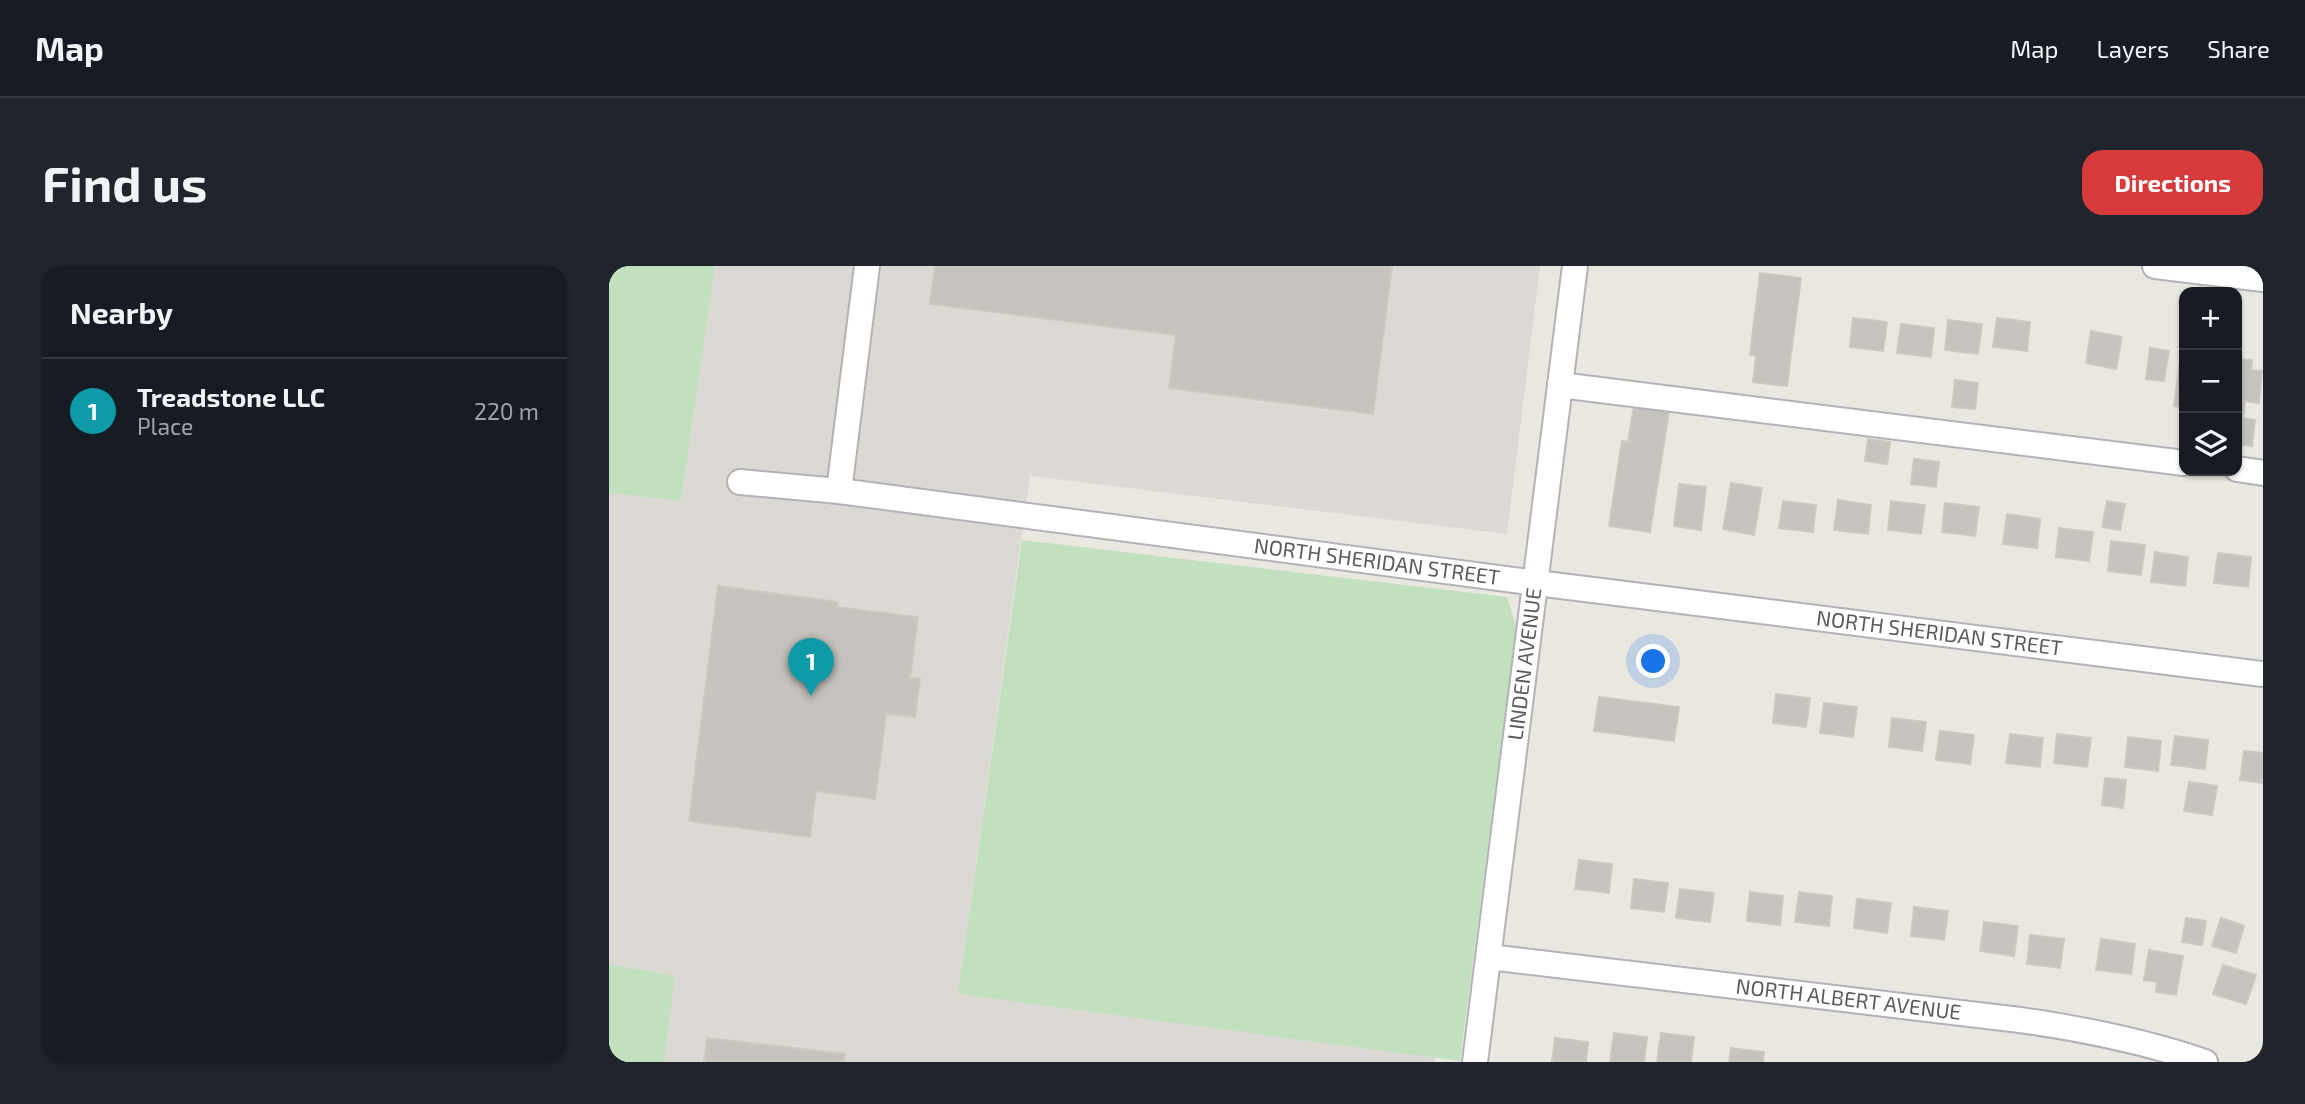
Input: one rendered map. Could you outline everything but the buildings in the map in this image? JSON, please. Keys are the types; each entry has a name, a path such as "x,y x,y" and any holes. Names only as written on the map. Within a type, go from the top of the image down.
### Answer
{"street":[{"path":"839,491 867,266"},
{"name":"LINDEN AVENUE","path":"1475,1062 1575,266"},
{"path":"2155,266 2263,279"},
{"path":"1560,386 2179,462"},
{"path":"2242,470 2263,473"},
{"name":"NORTH SHERIDAN STREET","path":"740,482 839,491 1537,583 2263,674"},
{"name":"NORTH ALBERT AVENUE","path":"1489,957 2020,1020 2094,1031 2155,1045 2205,1062"}],"shaded area":[{"path":"715,266 1540,266 1507,534 1030,476 958,994 1435,1057 1435,1062 664,1062 674,976 609,964 609,493 681,501"}],"green space":[{"path":"609,266 715,266 681,501 609,493"},
{"path":"1022,540 1507,597 1516,627 1460,1061 958,994"},
{"path":"609,964 675,976 664,1062 609,1062"}],"place":[{"name":"Treadstone LLC","path":"811,696"}]}
